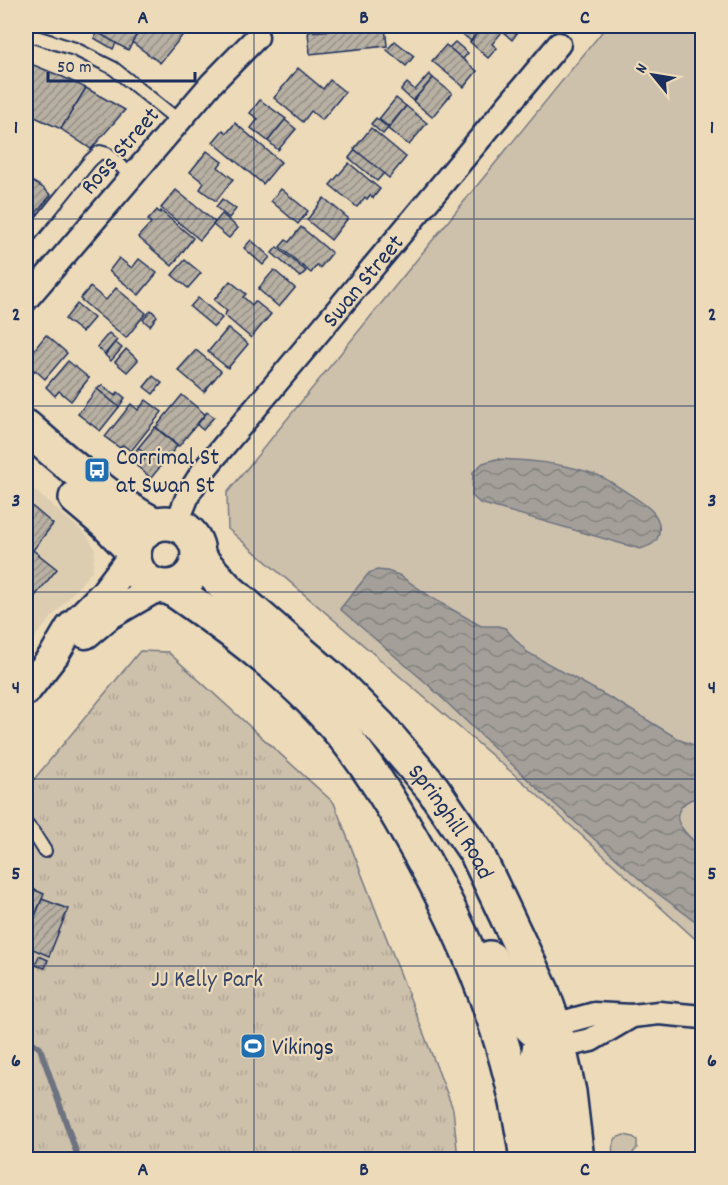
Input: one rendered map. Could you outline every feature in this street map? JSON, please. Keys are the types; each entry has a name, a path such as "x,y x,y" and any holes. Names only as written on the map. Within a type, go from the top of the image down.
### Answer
{"main road":[{"path":"26,428 97,488 126,509 190,534 195,541 198,557 196,568 190,577 181,584 164,587 148,583 140,575 133,554 108,525 26,455"},
{"path":"133,554 140,535 165,525"},
{"name":"Springhill Road","path":"198,557 227,589 335,682 380,727 433,789 477,854 537,981 569,1092 577,1160"},
{"name":"Springhill Road","path":"164,587 248,644 314,702 366,763 425,862 471,958 486,997 513,1088 527,1160"},
{"path":"425,862 451,890 462,907 518,1012 530,1027 553,1037 537,1060 535,1074 549,1160"}],"street":[{"name":"Ross Street","path":"26,300 179,121 261,31"},
{"name":"Swan Street","path":"165,525 203,471 559,44"},
{"path":"26,691 54,655 70,628 104,594 133,554"},
{"path":"54,655 80,639 109,615 164,587"},
{"path":"553,1037 591,1040 632,1016 659,1013 702,1017"}],"lane":[{"path":"26,34 75,49 113,69 179,121"},
{"path":"26,240 90,161 100,152 107,154 132,176"},
{"path":"26,824 45,851"}],"shaded area":[{"path":"26,483 87,535 95,549 92,571 26,647"}],"green space":[{"path":"593,26 702,26 702,945 523,782 228,529 227,493 602,32"},
{"name":"JJ Kelly Park","path":"140,651 168,652 334,803 453,1109 458,1159 26,1160 26,789"},
{"path":"624,1135 637,1140 637,1148 628,1159 618,1159 614,1155 613,1146 616,1138"}],"water":[{"path":"496,459 560,465 602,477 652,511 658,520 657,539 640,549 480,503 472,496 473,472 483,463"},
{"path":"377,570 399,575 434,599 481,626 505,628 527,652 680,740 702,748 702,798 685,803 678,817 684,831 702,848 702,926 646,885 540,791 424,681 340,609 369,573"}],"building":[{"path":"87,26 143,26 128,50"},
{"path":"143,26 182,26 186,31 160,63 132,42"},
{"path":"385,26 387,46 310,54 308,32"},
{"path":"466,26 475,26 479,31 471,41 460,32"},
{"path":"475,26 494,26 502,32 492,44 497,48 488,58 470,42 479,31"},
{"path":"505,26 510,26 518,32 512,40 501,30"},
{"path":"97,32 116,43 113,49 94,38"},
{"path":"395,41 414,56 406,66 387,50"},
{"path":"455,42 468,53 463,59 449,48"},
{"path":"446,45 477,71 464,87 432,61"},
{"path":"26,62 86,88 61,129 26,113"},
{"path":"298,68 323,89 330,80 345,92 322,120 311,111 303,122 274,98"},
{"path":"429,74 433,78 413,101 401,90 407,83 415,90"},
{"path":"433,78 452,93 432,117 413,101"},
{"path":"86,88 125,110 91,149 61,129"},
{"path":"396,98 406,106 389,127 379,119"},
{"path":"260,100 286,119 268,141 251,128 258,119 250,113"},
{"path":"406,106 427,123 409,145 388,129"},
{"path":"376,118 388,128 383,134 371,124"},
{"path":"285,120 296,129 278,150 268,141"},
{"path":"235,123 281,162 263,184 213,142 223,130 227,133"},
{"path":"371,128 406,157 389,178 354,149"},
{"path":"355,150 384,173 377,181 349,158"},
{"path":"207,151 222,162 218,167 233,179 216,201 200,189 204,183 190,172"},
{"path":"349,163 380,189 373,198 370,195 367,199 365,197 357,207 330,185"},
{"path":"26,178 51,195 26,225"},
{"path":"281,189 308,211 298,224 271,201"},
{"path":"176,190 215,222 200,240 161,208"},
{"path":"324,198 348,218 331,240 307,220"},
{"path":"222,199 236,209 229,218 216,207"},
{"path":"157,210 193,238 172,266 138,237 151,223 148,220"},
{"path":"222,214 238,228 229,238 213,225"},
{"path":"301,227 332,253 320,268 317,265 311,273 280,247 286,240 289,242"},
{"path":"251,240 270,257 263,265 244,248"},
{"path":"277,247 306,271 300,277 272,253"},
{"path":"119,258 132,268 139,259 157,273 139,295 109,271"},
{"path":"185,260 201,273 188,288 172,275"},
{"path":"274,270 295,288 279,307 258,289"},
{"path":"230,281 246,294 243,297 252,305 255,301 271,314 251,338 224,315 227,311 214,300"},
{"path":"90,287 106,300 116,288 146,313 126,338 80,299"},
{"path":"198,298 222,318 214,327 190,307"},
{"path":"77,304 94,318 82,332 65,319"},
{"path":"151,310 157,316 150,326 143,320"},
{"path":"228,328 248,344 228,368 208,352"},
{"path":"109,333 117,340 105,354 97,347"},
{"path":"46,335 67,353 45,379 35,370 31,375 26,370 26,360"},
{"path":"115,342 122,348 111,361 105,355"},
{"path":"126,349 138,360 127,372 115,362"},
{"path":"196,350 221,371 204,392 178,370"},
{"path":"68,361 89,378 71,401 59,391 55,396 46,387"},
{"path":"153,376 162,383 153,394 144,387"},
{"path":"102,385 115,396 118,392 125,398 119,407 97,389"},
{"path":"97,389 119,407 100,431 78,414"},
{"path":"182,395 205,414 179,446 156,427"},
{"path":"146,400 162,412 131,451 123,445 120,448 105,437 131,404 138,410"},
{"path":"207,412 214,417 203,430 197,425"},
{"path":"155,427 177,446 151,478 138,467 147,456 138,448"},
{"path":"138,448 147,456 138,467 129,459"},
{"path":"28,503 53,524 33,550 57,569 31,601 26,597 26,506"},
{"path":"26,886 44,894 26,939"},
{"path":"42,899 68,909 49,956 26,946 26,939"},
{"path":"39,956 48,960 45,968 35,965"}],"waterway":[{"path":"26,1038 40,1048 79,1160"}],"place":[{"name":"Corrimal St at Swan St","path":"97,470"},
{"name":"Vikings","path":"253,1046"}]}
